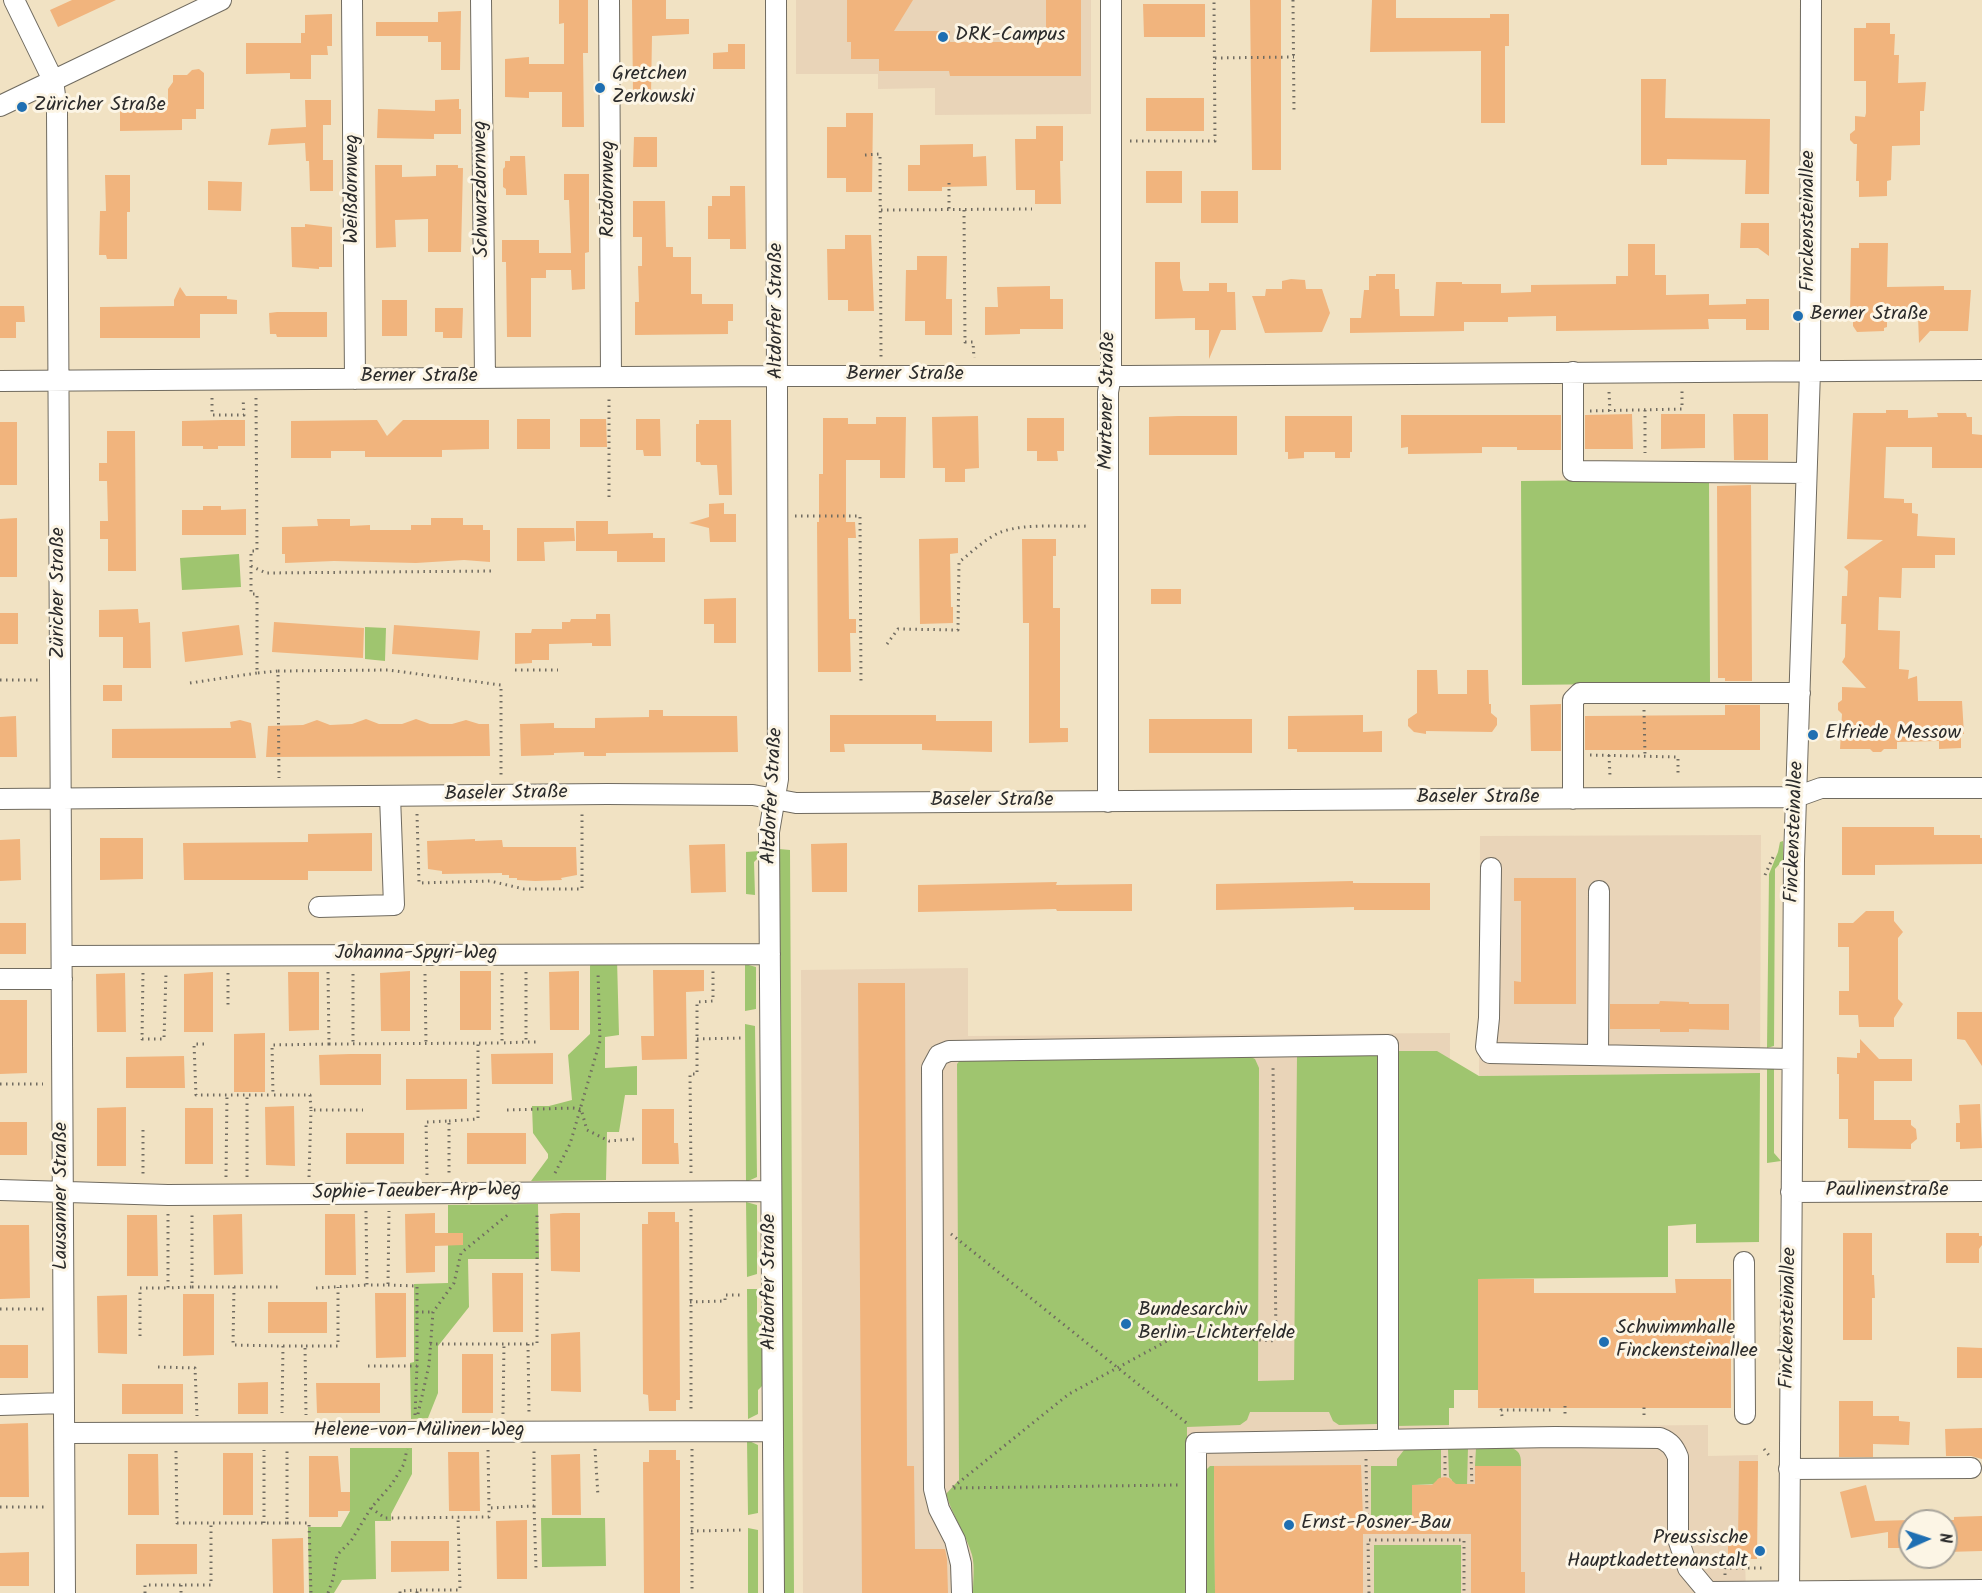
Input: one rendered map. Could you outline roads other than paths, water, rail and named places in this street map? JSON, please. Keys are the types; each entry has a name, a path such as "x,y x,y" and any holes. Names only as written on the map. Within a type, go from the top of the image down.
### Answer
{"street":[{"name":"Züricher Straße","path":"14,0 53,80 57,111 62,799"},
{"path":"0,106 221,0"},
{"name":"Weißdornweg","path":"352,0 356,379"},
{"name":"Schwarzdornweg","path":"481,0 485,378"},
{"name":"Rotdornweg","path":"609,0 610,386"},
{"name":"Altdorfer Straße","path":"774,1593 769,832 778,779 776,0"},
{"name":"Murtener Straße","path":"1108,802 1111,0"},
{"name":"Finckensteinallee","path":"1789,1592 1791,1059 1794,859 1810,371 1811,0"},
{"name":"Berner Straße","path":"0,381 485,378 610,386 778,376 1982,370"},
{"path":"1573,372 1573,471 1806,473"},
{"path":"1573,799 1573,700 1580,693 1800,693"},
{"name":"Baseler Straße","path":"0,799 618,794 753,795 796,803 1108,802 1796,797 1821,788 1982,788"},
{"path":"319,907 394,905 390,796"},
{"name":"Lausanner Straße","path":"62,799 65,1593"},
{"path":"1491,868 1489,1018 1486,1047 1490,1053 1791,1059"},
{"path":"1599,891 1599,1055"},
{"name":"Johanna-Spyri-Weg","path":"63,956 770,954"},
{"path":"0,979 62,979"},
{"path":"962,1593 961,1564 955,1540 939,1509 934,1489 932,1068 939,1055 949,1051 1388,1045 1388,1440"},
{"name":"Sophie-Taeuber-Arp-Weg","path":"0,1191 45,1191 63,1194 247,1195 771,1191"},
{"name":"Paulinenstraße","path":"1791,1192 1982,1191"},
{"path":"1744,1262 1745,1414"},
{"path":"0,1405 64,1403"},
{"name":"Helene-von-Mülinen-Weg","path":"64,1433 414,1432 495,1438 531,1431 773,1431"},
{"path":"1196,1593 1196,1443 1660,1438 1668,1441 1675,1448 1678,1457 1678,1539 1688,1568 1707,1592 1982,1590"},
{"path":"1789,1469 1971,1468"}],"place":[{"name":"DRK-Campus","path":"943,37"},
{"name":"Gretchen Zerkowski","path":"600,88"},
{"name":"Züricher Straße","path":"22,107"},
{"name":"Berner Straße","path":"1798,316"},
{"name":"Elfriede Messow","path":"1813,735"},
{"name":"Bundesarchiv Berlin-Lichterfelde","path":"1126,1324"},
{"name":"Schwimmhalle Finckensteinallee","path":"1604,1342"},
{"name":"Ernst-Posner-Bau","path":"1289,1525"},
{"name":"Preussische Hauptkadettenanstalt","path":"1760,1551"}]}
